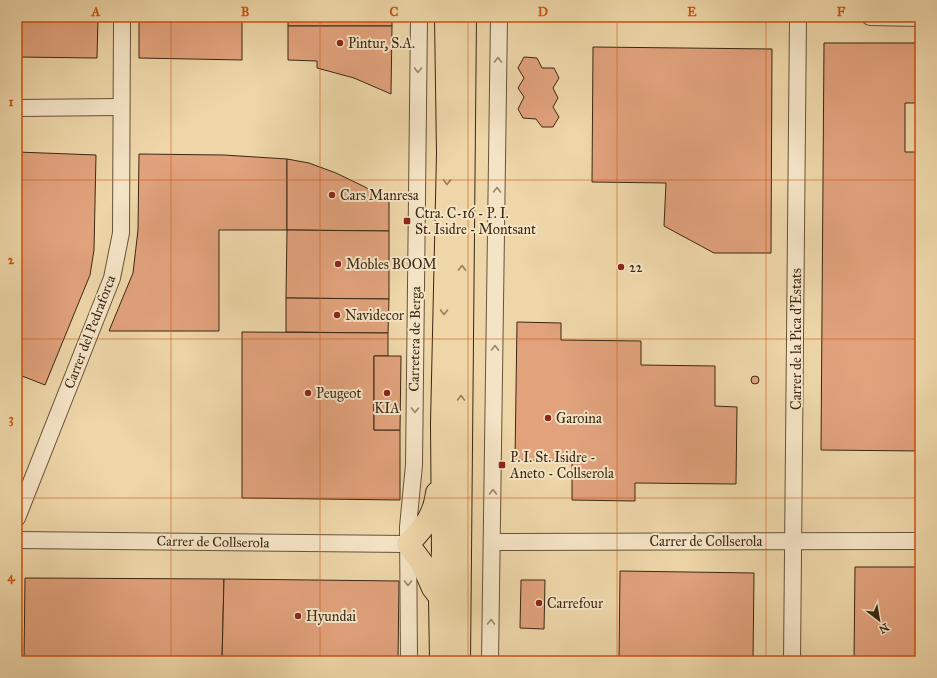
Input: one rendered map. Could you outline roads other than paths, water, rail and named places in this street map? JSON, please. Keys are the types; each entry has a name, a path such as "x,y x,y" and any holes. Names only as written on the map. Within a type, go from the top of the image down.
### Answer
{"main road":[{"path":"441,661 440,597 443,551 442,462 448,154 455,117 455,28 462,18"},
{"path":"459,661 462,18"},
{"path":"422,563 452,544 453,459 461,430"},
{"path":"413,538 435,509 442,462"},
{"path":"413,538 434,541 451,563 448,661"},
{"path":"413,538 433,588 440,597"}],"street":[{"name":"Carrer del Pedraforca","path":"17,518 112,278 121,233 122,17"},
{"name":"Carretera de Berga","path":"409,661 413,538 419,17"},
{"path":"490,661 499,17"},
{"name":"Carrer de la Pica d'Estats","path":"792,661 798,17"},
{"path":"870,17 920,18"},
{"path":"17,108 121,107"},
{"name":"Carrer de Collserola","path":"17,540 413,538"},
{"name":"Carrer de Collserola","path":"492,542 920,541"}],"place":[{"name":"Pintur, S.A.","path":"340,43"},
{"name":"Cars Manresa","path":"332,195"},
{"name":"Ctra. C-16 - P. I. St. Isidre - Montsant","path":"407,221"},
{"name":"Mobles BOOM","path":"338,264"},
{"name":"22","path":"621,267"},
{"name":"Navidecor","path":"337,315"},
{"name":"Peugeot","path":"308,393"},
{"name":"KIA","path":"387,393"},
{"name":"Garoina","path":"548,418"},
{"name":"P. I. St. Isidre - Aneto - Collserola","path":"502,465"},
{"name":"Carrefour","path":"539,603"},
{"name":"Hyundai","path":"298,616"}]}
